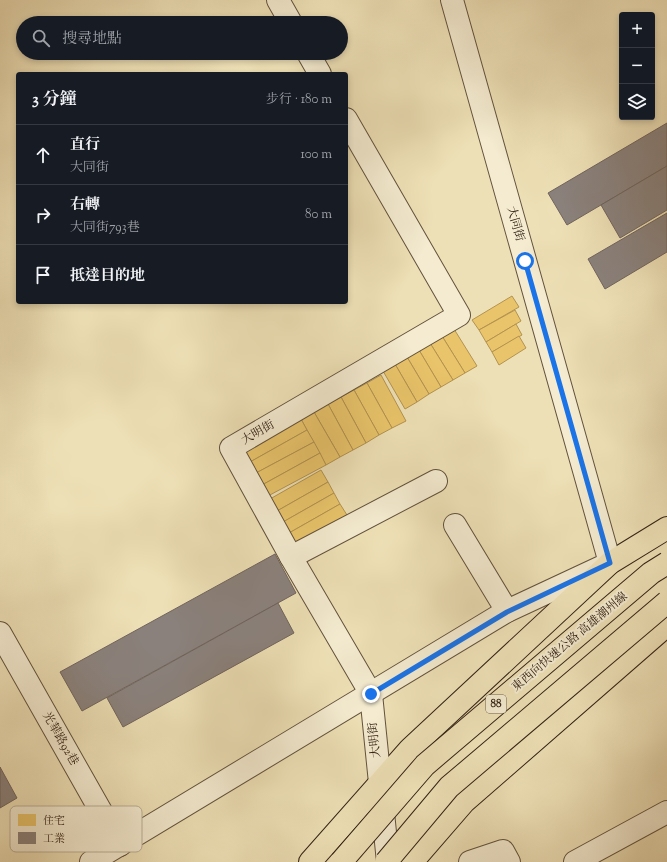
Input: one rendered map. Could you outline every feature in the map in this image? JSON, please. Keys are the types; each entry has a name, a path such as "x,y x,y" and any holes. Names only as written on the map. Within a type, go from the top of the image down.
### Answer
{"main road":[{"path":"310,862 410,749 610,563 667,528"},
{"name":"東西向快速公路 高雄潮州線","path":"341,862 425,764 645,578 667,562"},
{"path":"387,862 449,787 667,602"},
{"path":"412,862 464,802 667,625"}],"street":[{"path":"278,0 287,16"},
{"name":"大同街","path":"452,0 610,563"},
{"path":"312,60 319,72"},
{"name":"大明街","path":"348,122 459,314 231,448 291,557 371,694 387,862"},
{"path":"291,557 436,481"},
{"path":"455,525 507,612"},
{"path":"142,832 507,612 610,563"},
{"name":"光華路92巷","path":"0,633 98,806"},
{"path":"575,862 667,812"},
{"path":"91,862 108,852"},
{"path":"470,862 503,852 509,862"}],"building: 住宅":[{"path":"512,296 519,307 479,330 472,320"},
{"path":"515,310 521,321 486,342 479,330"},
{"path":"516,324 522,335 492,352 486,342"},
{"path":"454,329 477,366 465,373 442,336"},
{"path":"442,336 465,373 453,380 430,343"},
{"path":"519,336 526,348 499,365 492,352"},
{"path":"430,343 453,380 441,387 419,350"},
{"path":"419,350 441,387 429,394 407,357"},
{"path":"407,357 429,394 417,402 395,364"},
{"path":"395,364 417,402 405,409 383,371"},
{"path":"381,375 406,421 392,428 367,383"},
{"path":"367,383 392,428 379,435 354,390"},
{"path":"354,390 379,435 366,443 341,397"},
{"path":"341,397 366,443 353,450 328,404"},
{"path":"328,404 353,450 340,457 314,412"},
{"path":"314,412 340,457 326,465 301,419"},
{"path":"301,419 307,430 250,462 243,451"},
{"path":"307,430 314,442 256,473 250,462"},
{"path":"314,442 320,453 262,485 256,473"},
{"path":"320,453 326,465 268,496 262,485"},
{"path":"321,470 328,482 277,511 270,499"},
{"path":"328,482 334,493 283,522 277,511"},
{"path":"334,493 340,504 289,533 283,522"},
{"path":"340,504 347,515 296,545 289,533"}],"building: 工業":[{"path":"667,123 667,166 567,225 548,193"},
{"path":"667,166 667,210 620,238 601,205"},
{"path":"667,213 667,252 605,289 588,259"},
{"path":"275,554 296,593 82,711 60,672"},
{"path":"278,603 294,633 123,727 107,698"},
{"path":"0,767 17,798 0,808"}],"route":[{"path":"371,694 507,612 610,563 525,261"}]}
